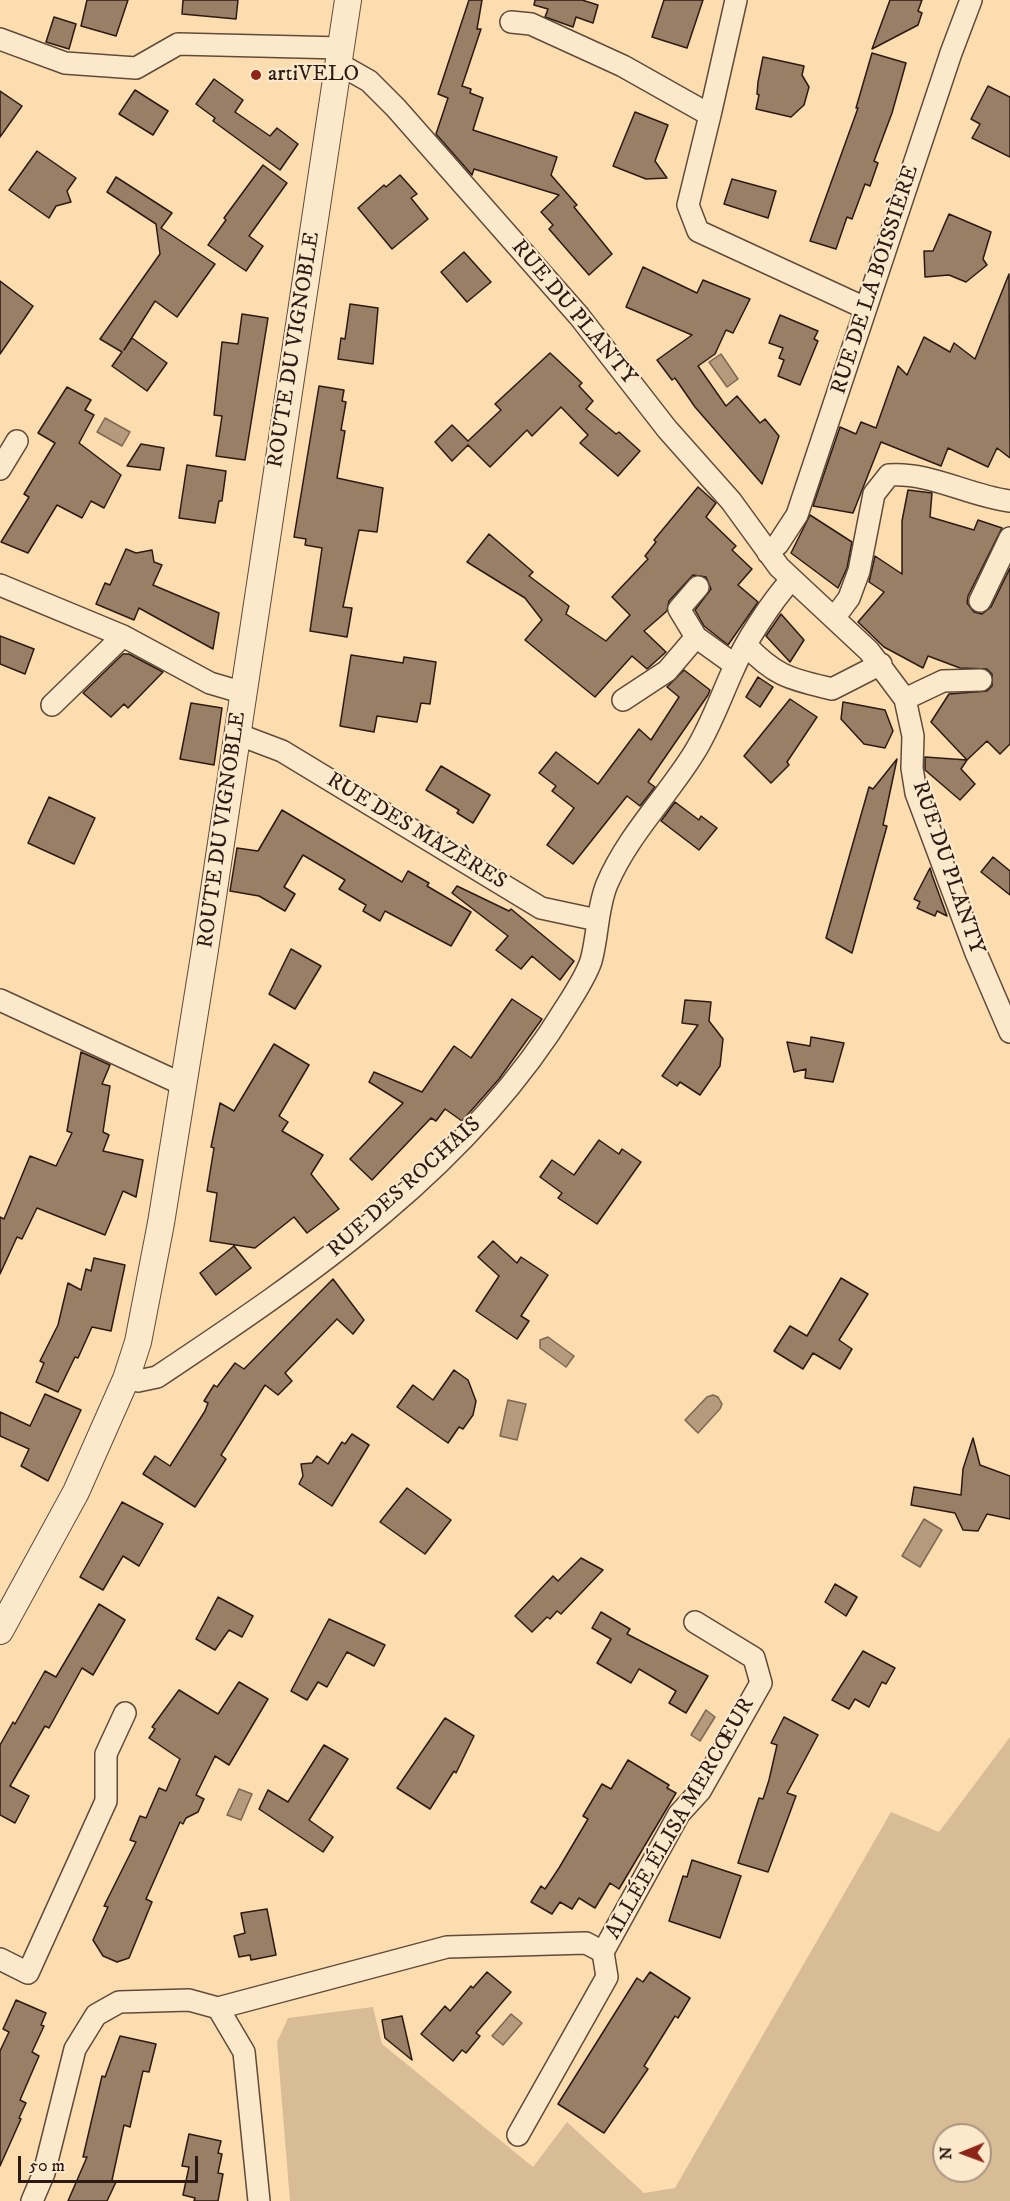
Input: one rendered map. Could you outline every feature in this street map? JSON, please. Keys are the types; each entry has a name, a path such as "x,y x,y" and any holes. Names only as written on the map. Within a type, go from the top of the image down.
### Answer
{"street":[{"name":"ROUTE DU VIGNOBLE","path":"0,1631 76,1492 126,1379 138,1342 183,1085 348,0"},
{"path":"736,0 688,205 698,231 865,308"},
{"name":"RUE DE LA BOISSIÈRE","path":"768,553 778,544 797,515 951,53 971,0"},
{"path":"511,22 531,24 623,66 710,115"},
{"path":"0,39 66,63 136,68 178,44 340,56"},
{"name":"RUE DU PLANTY","path":"340,56 396,108 579,316 667,429 731,501 768,553 791,580 835,617 881,664 905,699 913,736 912,768 916,793 976,954 1010,1032"},
{"path":"0,469 17,441"},
{"path":"835,617 849,598 860,571 874,494 889,475 911,473 984,498 1010,501"},
{"path":"980,601 1010,538"},
{"path":"698,587 679,609 696,637 735,665 780,592 791,580"},
{"path":"0,585 123,636 210,683 244,693"},
{"path":"52,705 123,636"},
{"path":"623,700 667,671 696,637"},
{"path":"746,645 767,668 798,680 832,689 881,664"},
{"name":"RUE DES ROCHAIS","path":"126,1379 138,1381 158,1377 339,1250 466,1138 508,1089 567,1006 591,962 597,920 606,886 618,861 643,821 695,751 735,665"},
{"path":"905,699 943,681 981,680"},
{"name":"RUE DES MAZÈRES","path":"237,734 282,751 541,908 597,920"},
{"path":"0,1000 183,1085"},
{"name":"ALLÉE ÉLISA MERCŒUR","path":"518,2135 607,1977 603,1952 679,1814 700,1791 761,1683 754,1658 695,1622"},
{"path":"0,1959 28,1973 106,1801 106,1754 125,1713"},
{"path":"32,2201 44,2173 75,2049 96,2015 119,2002 189,2000 218,2008 447,1947 586,1943 603,1952"},
{"path":"218,2008 243,2052 259,2201"}],"shaded area":[{"path":"721,354 738,379 727,387 709,362"},
{"path":"105,418 130,432 122,446 97,432"},
{"path":"548,1337 574,1356 566,1367 540,1348 540,1340"},
{"path":"713,1395 718,1397 722,1404 698,1433 685,1420 707,1397"},
{"path":"508,1400 526,1404 517,1440 500,1436"},
{"path":"924,1519 942,1530 920,1567 902,1556"},
{"path":"706,1710 715,1717 700,1741 691,1735"},
{"path":"1010,1737 1010,2201 290,2201 277,2042 288,2018 373,2007 382,2044 533,2167 567,2122 644,2193 675,2188 891,1812 939,1832"},
{"path":"239,1789 252,1794 241,1820 227,1815"},
{"path":"511,2014 522,2023 503,2045 492,2036"}],"building":[{"path":"87,0 128,0 116,36 81,26"},
{"path":"183,0 238,0 236,19 182,14"},
{"path":"469,0 482,0 477,29 481,29 462,86 471,89 470,93 483,98 473,130 557,157 551,175 577,205 574,207 612,254 589,275 549,229 553,225 541,212 559,195 474,169 472,175 436,134 448,98 438,94"},
{"path":"535,0 582,0 598,5 593,23 576,17 573,27 545,17 548,9 534,5"},
{"path":"664,0 703,0 687,48 652,37"},
{"path":"890,0 922,0 918,11 922,13 918,25 872,49"},
{"path":"54,17 76,24 69,49 46,42"},
{"path":"872,53 906,63 892,113 874,161 878,163 870,186 865,184 852,219 847,217 836,249 810,241 858,108 856,108"},
{"path":"763,57 804,66 802,75 809,87 804,105 791,117 756,109"},
{"path":"214,79 243,100 235,112 270,136 277,128 298,144 280,170 213,121 215,118 196,104"},
{"path":"988,86 1010,97 1010,157 972,138 980,124 971,119"},
{"path":"135,90 168,111 153,135 119,114"},
{"path":"0,91 22,106 0,137"},
{"path":"635,112 668,125 655,161 667,178 646,179 613,166"},
{"path":"37,151 76,178 67,191 71,202 56,206 49,218 9,190"},
{"path":"263,165 287,183 249,236 263,246 246,271 208,245 226,220 224,218"},
{"path":"400,175 417,194 411,198 428,219 392,249 358,208 384,185 386,187"},
{"path":"116,177 172,213 161,228 215,264 177,317 155,301 124,350 132,338 167,363 147,391 112,366 122,352 100,339 160,254 156,224 107,192"},
{"path":"732,179 776,191 768,218 724,204"},
{"path":"949,214 991,232 983,259 987,265 966,282 949,275 925,277 924,251 933,251"},
{"path":"464,252 491,282 467,302 441,272"},
{"path":"643,267 697,293 703,280 750,299 733,333 726,330 715,354 698,366 726,406 737,396 760,423 765,419 779,436 762,484 695,407 675,378 672,380 657,360 692,335 626,307"},
{"path":"1009,274 1010,458 997,448 988,467 948,448 941,466 881,442 853,513 813,506 840,427 856,434 861,422 876,428 898,366 907,375 924,337 950,352 954,343 975,359"},
{"path":"0,281 33,306 0,354"},
{"path":"350,304 378,308 373,364 338,359 341,338 345,339"},
{"path":"242,314 268,318 245,460 216,456 222,416 214,415 222,342 238,344"},
{"path":"780,315 818,331 814,339 818,341 800,385 778,376 784,360 779,358 783,348 769,343"},
{"path":"550,353 582,383 579,386 593,401 586,409 616,434 619,432 640,451 618,476 580,443 588,435 561,407 532,436 527,430 490,467 468,445 452,461 435,442 452,425 468,441 501,410 495,404"},
{"path":"319,386 344,390 342,401 346,402 341,430 345,431 337,478 383,488 377,532 359,530 343,607 352,608 347,637 310,631 322,548 305,545 306,539 294,537"},
{"path":"67,387 91,400 85,410 94,415 79,443 121,475 104,508 91,501 82,518 57,505 28,553 1,542 29,497 24,494 55,443 38,433"},
{"path":"141,444 164,448 160,470 127,466"},
{"path":"187,465 226,471 222,501 219,501 215,523 179,518"},
{"path":"698,487 716,503 706,517 736,546 732,550 752,569 738,585 758,602 728,645 704,626 695,610 711,589 706,577 693,575 669,601 667,611 644,631 666,652 647,669 632,656 595,697 525,640 542,620 525,598 467,562 489,534 533,572 529,576 569,606 566,614 606,641 630,615 612,597 648,559 645,556 656,542 654,540"},
{"path":"908,490 932,493 930,517 974,530 978,520 1002,528 968,596 967,603 974,612 982,614 991,607 1010,568 1010,744 1000,754 987,741 967,760 931,722 949,694 987,691 992,686 992,674 987,669 960,668 928,656 923,668 884,647 858,622 884,592 869,582 875,556 902,574 902,521"},
{"path":"810,515 852,542 847,568 838,588 791,553"},
{"path":"126,549 136,553 152,550 154,562 162,565 153,585 219,613 213,649 139,608 134,620 96,604 105,583 110,585"},
{"path":"781,614 804,640 790,662 766,636"},
{"path":"0,636 34,649 25,674 0,664"},
{"path":"123,654 129,654 163,672 128,708 124,704 111,717 83,693"},
{"path":"351,655 403,663 404,657 436,662 430,704 421,703 417,722 377,716 374,732 340,726"},
{"path":"684,670 710,690 708,695 648,782 655,787 640,806 627,796 573,864 547,845 574,808 552,791 556,786 539,773 556,752 598,784 639,729 651,740 679,697 667,687"},
{"path":"758,677 773,687 760,707 746,697"},
{"path":"790,699 817,717 787,762 789,765 771,783 744,756"},
{"path":"843,702 885,710 893,731 885,748 864,744 841,719"},
{"path":"191,703 222,708 214,765 180,759"},
{"path":"925,757 967,760 961,769 975,784 960,800 925,770"},
{"path":"897,759 883,825 887,826 852,953 826,938 869,787 873,789"},
{"path":"441,766 490,795 473,823 457,813 459,810 426,790"},
{"path":"49,797 95,818 74,864 28,843"},
{"path":"675,802 699,820 701,816 717,828 699,850 661,821"},
{"path":"282,810 402,882 408,871 429,883 427,886 471,912 451,946 385,911 380,921 363,911 366,905 339,889 345,880 303,855 284,887 295,894 285,911 259,896 230,891 237,848 258,851"},
{"path":"993,857 1010,871 1010,895 981,872"},
{"path":"930,868 947,916 937,911 935,916 917,908 920,902 914,899"},
{"path":"457,886 509,911 511,909 574,961 560,980 532,956 521,969 496,950 508,936 452,893"},
{"path":"291,949 321,966 295,1009 269,994"},
{"path":"512,999 542,1019 499,1079 462,1121 445,1109 436,1121 431,1118 372,1180 350,1159 403,1103 369,1082 374,1072 422,1092 454,1046 471,1058"},
{"path":"685,1000 711,1002 709,1021 723,1039 720,1066 700,1095 680,1082 677,1086 662,1076 698,1025 682,1023"},
{"path":"811,1037 844,1043 833,1082 805,1078 806,1069 794,1072 787,1042 810,1046"},
{"path":"274,1044 309,1065 279,1116 288,1122 282,1131 323,1155 311,1174 339,1209 307,1233 294,1217 255,1248 210,1241 217,1193 207,1191 214,1148 211,1147 220,1103 234,1111"},
{"path":"81,1052 110,1065 102,1084 110,1086 103,1132 109,1135 103,1151 143,1160 136,1197 123,1191 105,1235 37,1208 22,1239 17,1237 0,1274 0,1217 4,1219 30,1156 56,1166 72,1133 67,1131"},
{"path":"599,1140 619,1154 622,1149 641,1162 597,1224 558,1198 562,1193 540,1177 552,1160 574,1175"},
{"path":"493,1241 517,1263 521,1257 548,1275 521,1316 529,1321 517,1339 476,1311 499,1276 478,1257"},
{"path":"234,1246 251,1268 216,1295 200,1273"},
{"path":"94,1258 125,1265 111,1331 92,1327 78,1358 75,1357 58,1392 36,1382 44,1363 40,1361 58,1325 68,1283 81,1290 86,1269 91,1271"},
{"path":"841,1278 868,1294 839,1340 852,1349 840,1369 813,1353 803,1369 774,1351 790,1326 807,1336"},
{"path":"333,1279 364,1320 353,1334 337,1319 285,1373 292,1381 278,1395 265,1385 221,1455 226,1459 195,1507 143,1474 155,1456 170,1466 205,1411 208,1403 204,1401 214,1385 217,1387 235,1363 244,1369"},
{"path":"454,1370 468,1380 476,1401 473,1415 463,1429 459,1427 448,1443 397,1407 413,1385 433,1400"},
{"path":"45,1394 81,1410 48,1481 21,1466 29,1449 0,1436 0,1412 30,1426"},
{"path":"352,1434 369,1445 332,1506 299,1484 303,1476 301,1464 312,1463 317,1456 328,1464 342,1442 345,1444"},
{"path":"973,1438 980,1465 1010,1476 1010,1519 987,1514 978,1531 963,1530 955,1513 911,1505 914,1487 961,1495 963,1469"},
{"path":"407,1488 451,1520 425,1554 380,1522"},
{"path":"122,1502 163,1524 139,1566 123,1556 103,1590 80,1577"},
{"path":"581,1558 603,1570 561,1614 557,1611 550,1619 547,1617 532,1632 515,1616 553,1576 558,1581"},
{"path":"835,1584 857,1597 846,1616 825,1602"},
{"path":"218,1597 253,1616 242,1637 229,1630 215,1650 196,1639"},
{"path":"99,1604 125,1620 93,1675 82,1668 49,1728 45,1726 10,1786 29,1796 15,1823 0,1815 0,1745 13,1722 15,1724 45,1671 56,1677"},
{"path":"601,1612 630,1629 627,1634 708,1676 686,1713 669,1703 676,1691 639,1669 631,1683 597,1663 611,1639 592,1628"},
{"path":"329,1619 385,1645 374,1666 347,1652 327,1687 318,1682 307,1700 291,1691"},
{"path":"863,1651 895,1668 886,1684 882,1682 869,1707 855,1699 849,1709 832,1700"},
{"path":"239,1682 268,1699 229,1765 215,1756 196,1795 204,1799 198,1812 186,1818 183,1824 180,1822 146,1899 152,1902 129,1958 117,1962 103,1956 93,1940 108,1907 104,1906 136,1842 130,1840 140,1816 146,1818 159,1788 166,1791 180,1759 149,1738 155,1729 152,1727 179,1690 218,1714"},
{"path":"784,1717 818,1735 787,1793 796,1796 768,1872 738,1863 759,1798 763,1799 769,1780 777,1745 771,1743"},
{"path":"445,1718 474,1736 456,1773 454,1771 430,1809 397,1788"},
{"path":"324,1745 348,1759 309,1820 333,1837 323,1852 259,1809 268,1790 288,1802"},
{"path":"628,1760 669,1785 667,1788 676,1793 619,1889 610,1883 595,1908 579,1898 572,1909 560,1902 552,1914 531,1902 541,1886 545,1889 559,1868 588,1819 583,1816 602,1784 611,1789"},
{"path":"692,1860 741,1876 720,1938 669,1921 683,1876 687,1877"},
{"path":"267,1909 276,1955 251,1960 250,1955 239,1957 234,1936 245,1933 241,1913"},
{"path":"487,1972 511,1992 476,2033 480,2036 466,2053 462,2050 453,2061 421,2034 445,2006 450,2011 471,1986 473,1988"},
{"path":"650,1972 690,1998 678,2018 675,2016 644,2066 648,2069 604,2133 558,2104 637,1978 643,1982"},
{"path":"16,2000 46,2013 41,2025 44,2026 32,2052 39,2056 20,2100 26,2103 0,2166 0,2051 9,2032 3,2029"},
{"path":"402,2016 412,2060 385,2038 382,2020"},
{"path":"120,2036 156,2044 149,2072 143,2071 130,2127 124,2125 112,2180 116,2182 107,2201 68,2201 87,2157 83,2157 102,2076 105,2077"},
{"path":"189,2134 221,2141 218,2153 222,2154 218,2173 223,2174 218,2201 194,2201 195,2198 183,2195 189,2167 182,2166"}],"place":[{"name":"artiVELO","path":"256,75"}]}
